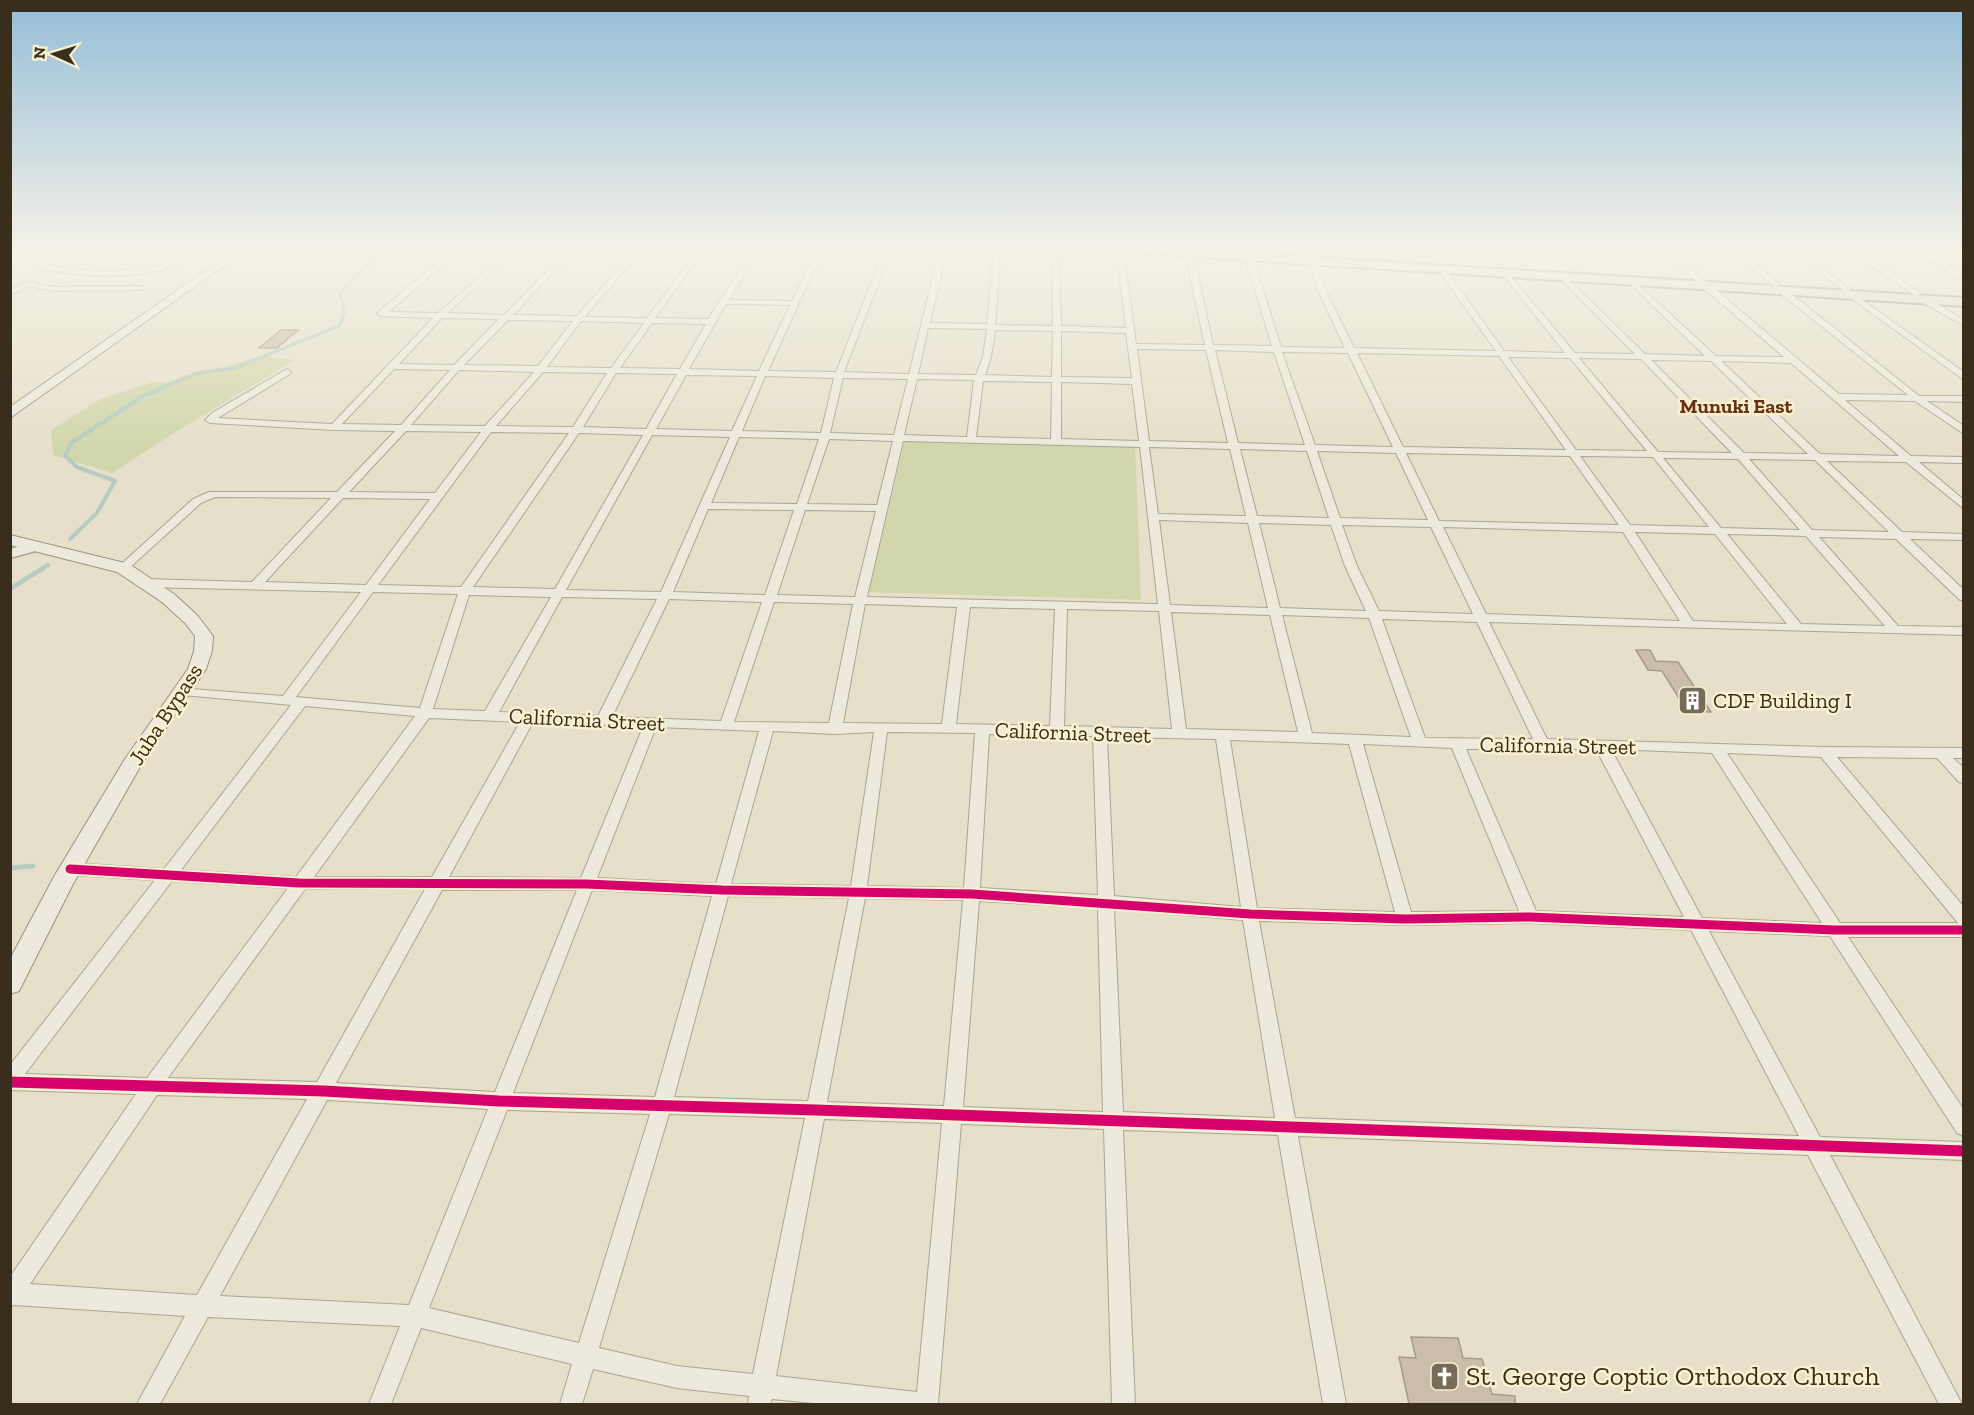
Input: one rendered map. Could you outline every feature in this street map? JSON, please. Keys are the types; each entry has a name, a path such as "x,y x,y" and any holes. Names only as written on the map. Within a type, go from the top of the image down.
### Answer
{"main road":[{"path":"10,414 151,314"},
{"name":"Juba Bypass","path":"10,540 123,568 168,598 204,636 203,651 197,669 132,764 70,869 10,984"}],"street":[{"path":"383,314 711,322"},
{"path":"254,587 456,368 509,314"},
{"path":"10,1081 167,875 293,701 371,587 488,429 541,369 583,314"},
{"path":"11,1295 152,1086 425,712 465,590 654,314"},
{"path":"490,715 717,314"},
{"path":"603,720 664,596 790,314"},
{"path":"726,726 825,436 839,375 863,314"},
{"path":"835,729 860,601 928,314"},
{"path":"971,441 979,379 987,357 992,314"},
{"path":"1056,442 1055,379 1058,314"},
{"path":"1128,314 1180,735"},
{"path":"1202,314 1306,737"},
{"path":"1268,314 1277,349 1335,521 1351,566 1374,614 1420,743"},
{"path":"1333,314 1542,743"},
{"path":"1475,314 1575,453 1688,623"},
{"path":"1540,314 1611,404 1656,455 1797,628"},
{"path":"1601,314 1741,456 1894,630"},
{"path":"1667,314 1964,597"},
{"path":"1739,314 1964,506"},
{"path":"1811,314 1918,399 1964,431"},
{"path":"1879,314 1964,377"},
{"path":"1948,314 1964,324"},
{"path":"334,427 440,315"},
{"path":"926,325 1130,331"},
{"path":"1132,346 1793,360"},
{"path":"390,366 1136,381"},
{"path":"286,372 210,420 334,427 576,430 971,441 1964,460"},
{"path":"1837,397 1964,399"},
{"path":"123,568 197,501 209,495 224,492 438,496"},
{"path":"705,506 882,508"},
{"path":"1153,517 1964,537"},
{"path":"10,554 34,547"},
{"path":"144,583 1480,616 1797,628 1964,631"},
{"path":"948,730 964,603"},
{"path":"1057,733 1061,607"},
{"name":"California Street","path":"183,691 425,712 726,726 982,729 1057,733 1306,737 1457,744 1601,744 1825,752 1964,753"},
{"path":"148,1404 324,1091 530,716"},
{"path":"380,1404 651,723"},
{"path":"571,1404 662,1105 767,727"},
{"path":"760,1396 858,891 881,729"},
{"path":"11,1295 201,1307 416,1316 760,1396 926,1404 972,894 982,729"},
{"path":"1100,733 1123,1404"},
{"path":"1223,736 1250,914 1334,1404"},
{"path":"1355,740 1405,919"},
{"path":"1457,744 1530,917"},
{"path":"1601,744 1951,1404"},
{"path":"1716,748 1964,1127"},
{"path":"1825,752 1964,919"},
{"path":"1941,753 1964,778"},
{"path":"70,869 298,883 586,884 722,890 972,894 1250,914 1405,919 1530,917 1834,930 1964,930"},
{"path":"10,1081 324,1091 499,1101 816,1110 1964,1151"}],"green space":[{"path":"261,356 295,360 112,473 53,455 51,430 101,399 153,382 166,383 196,371 224,367"},
{"path":"905,439 1135,444 1141,600 869,592"}],"building":[{"path":"281,330 298,330 277,348 259,348"},
{"path":"1636,650 1650,650 1656,661 1678,662 1711,712 1687,711 1662,671 1648,670"},
{"name":"St. George Coptic Orthodox Church","path":"1411,1337 1458,1338 1463,1358 1482,1359 1492,1394 1515,1396 1515,1404 1409,1404 1399,1357 1416,1358"}],"waterway":[{"path":"166,386 199,373 235,368 339,326 345,314"},
{"path":"70,539 97,513 115,481 77,467 65,456 71,443 143,396 170,385"},
{"path":"10,589 48,565"},
{"path":"10,868 33,866"}],"cycle path":[{"path":"70,869 299,883 586,884 722,890 972,894 1250,914 1405,919 1530,917 1834,930 1964,930"},
{"path":"10,1082 324,1091 499,1101 816,1110 1964,1151"}],"place":[{"name":"CDF Building I","path":"1692,700"},
{"name":"St. George Coptic Orthodox Church","path":"1445,1376"}],"district":[{"name":"Munuki East","path":"1736,406"}]}
